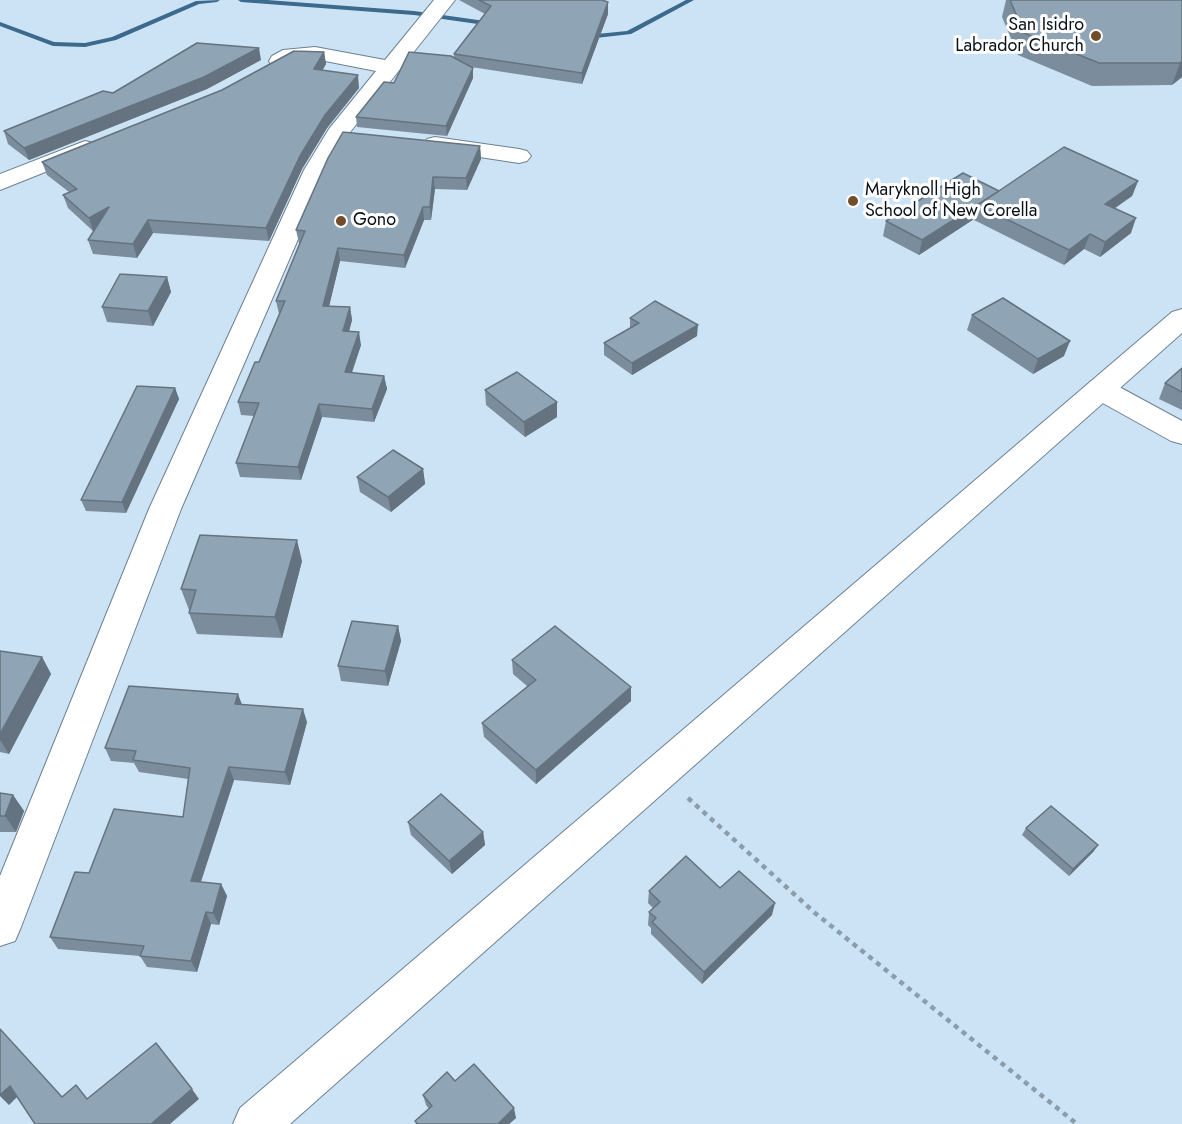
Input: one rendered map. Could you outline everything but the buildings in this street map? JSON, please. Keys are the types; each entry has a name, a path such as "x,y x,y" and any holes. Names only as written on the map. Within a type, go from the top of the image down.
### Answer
{"street":[{"path":"4,906 165,509 316,170 348,135 392,68 439,9"},
{"path":"260,73 291,55 301,54 315,54 392,68"},
{"path":"0,183 110,139"},
{"path":"413,142 519,156"},
{"path":"256,1124 1182,318"},
{"path":"1100,389 1182,434"}],"path":[{"path":"661,773 815,914 1077,1124"}],"waterway":[{"path":"0,24 53,44 85,45 114,39 198,2 217,0"},
{"path":"241,0 414,13 492,24"},
{"path":"587,37 629,33 691,0"}],"place":[{"name":"San Isidro Labrador Church","path":"1096,36"},
{"name":"Maryknoll High School of New Corella","path":"853,201"},
{"name":"Gono","path":"341,221"}]}
